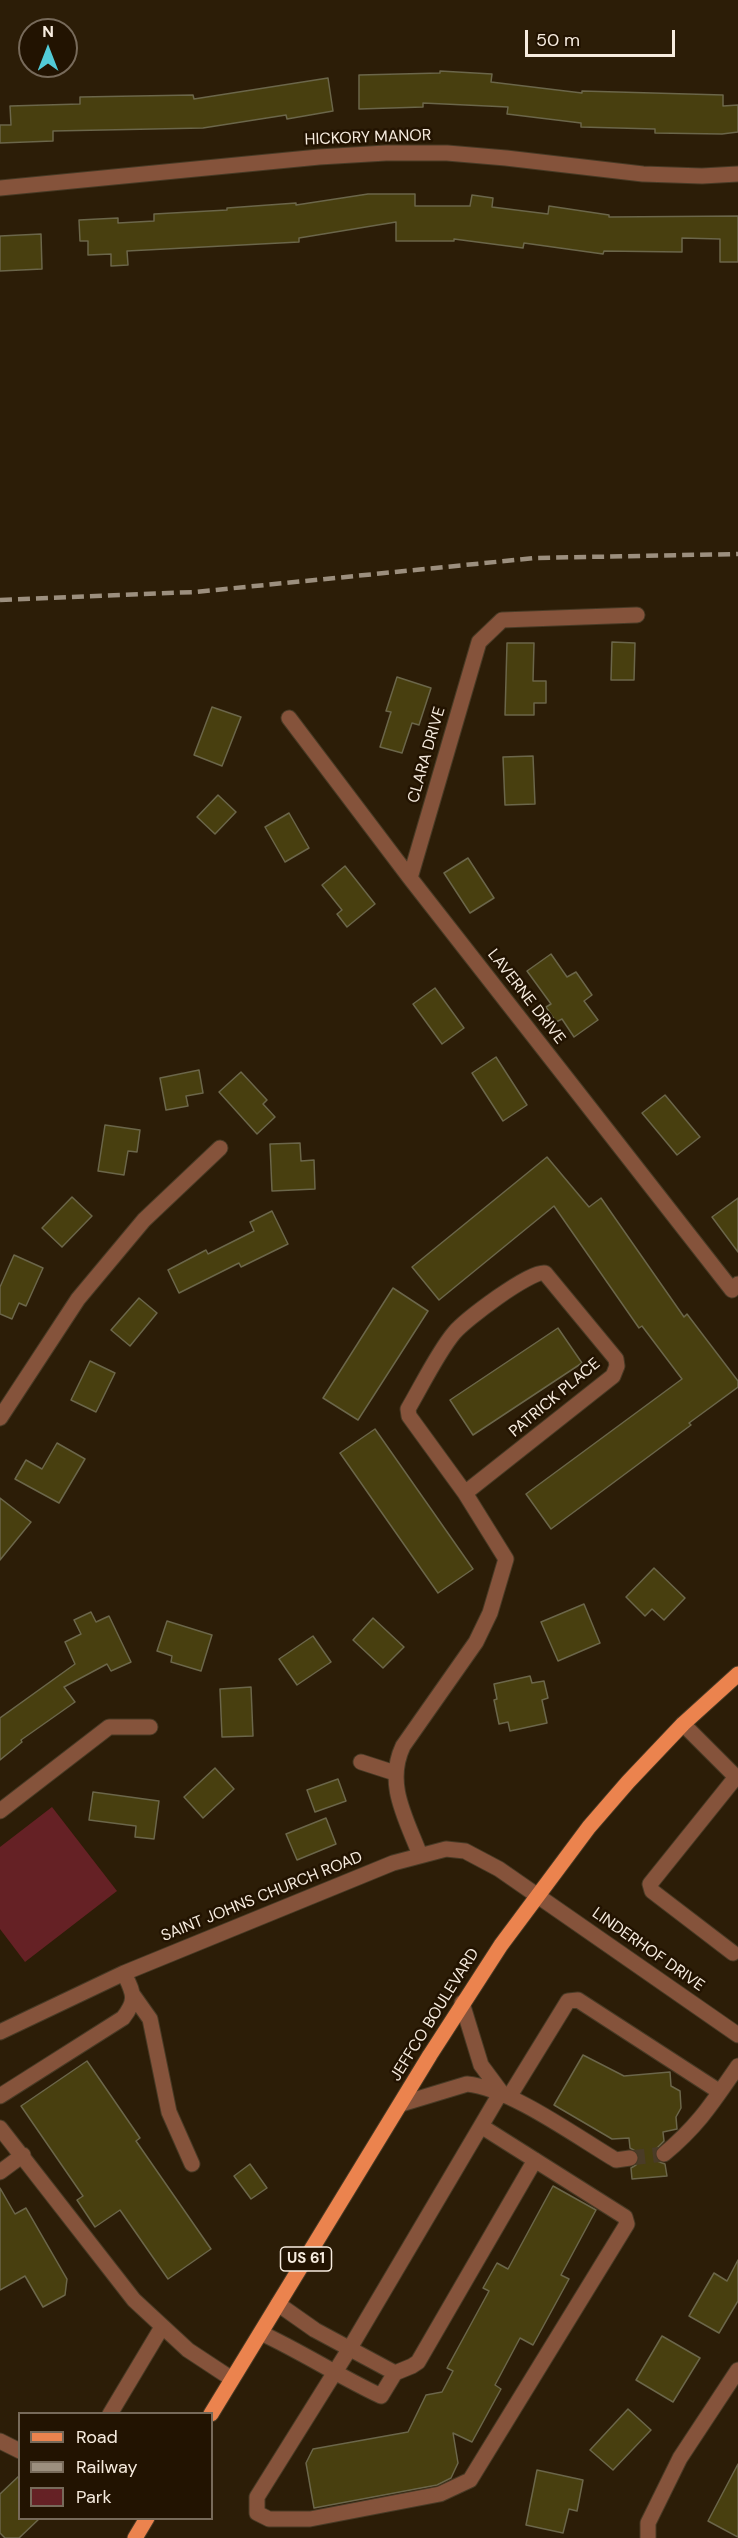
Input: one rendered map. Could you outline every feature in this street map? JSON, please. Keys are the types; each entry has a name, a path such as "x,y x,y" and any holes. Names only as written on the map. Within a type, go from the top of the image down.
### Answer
{"main road":[{"name":"JEFFCO BOULEVARD","path":"212,2412 462,2003 501,1944 589,1827 683,1724 738,1674"},
{"path":"135,2538 146,2520"}],"street":[{"name":"HICKORY MANOR","path":"0,188 319,157 386,153 447,153 643,174 702,176 738,174"},
{"name":"CLARA DRIVE","path":"410,878 479,642 502,620 637,615"},
{"name":"LAVERNE DRIVE","path":"289,718 410,878 732,1290 738,1284"},
{"path":"0,1418 78,1299 144,1220 220,1148"},
{"name":"PATRICK PLACE","path":"420,1855 396,1792 395,1773 403,1746 476,1642 506,1564 504,1552 465,1493 409,1416 408,1409 454,1333 508,1290 538,1272 545,1273 616,1359 617,1366 613,1376 465,1493"},
{"path":"683,1724 737,1778 650,1884 652,1891 736,1952"},
{"path":"0,1811 108,1727 150,1727"},
{"path":"361,1762 395,1773"},
{"name":"SAINT JOHNS CHURCH ROAD","path":"0,2032 124,1972 375,1870 420,1855 446,1849 465,1851 483,1859 538,1894"},
{"name":"LINDERHOF DRIVE","path":"538,1894 738,2035"},
{"path":"124,1972 133,1995 150,2019 169,2112 192,2164"},
{"path":"0,2096 123,2018 132,2006 133,1995"},
{"path":"481,2126 625,2217 627,2224 470,2480 440,2494 310,2519 269,2519 257,2513 257,2498 335,2374 481,2126 505,2095 568,2001 578,2000 720,2092"},
{"path":"462,2003 481,2065 505,2095"},
{"path":"664,2154 688,2134 738,2066"},
{"path":"401,2104 468,2085 505,2095 616,2160 630,2158"},
{"path":"0,2128 134,2300 188,2350 232,2379"},
{"path":"0,2172 26,2159"},
{"path":"261,2333 302,2352 335,2374 381,2396 395,2373 418,2362 535,2160"},
{"path":"278,2304 315,2330 395,2373"},
{"path":"111,2412 162,2327"},
{"path":"648,2538 648,2523 680,2458 738,2370"},
{"path":"0,2441 18,2450"}],"green space":[{"path":"52,1807 117,1891 25,1962 0,1929 0,1847"}],"building":[{"path":"440,71 492,74 491,82 582,93 582,91 723,95 723,106 738,105 738,132 722,134 655,133 655,129 581,127 581,123 507,114 508,107 423,103 423,107 359,109 359,75 440,73"},
{"path":"328,78 333,111 287,119 286,115 203,128 53,131 53,141 0,143 0,125 11,125 10,106 80,104 80,97 193,95 194,99"},
{"path":"368,194 415,194 415,206 470,206 472,195 493,198 492,207 548,214 549,206 609,215 609,217 738,216 738,262 720,262 720,239 682,238 682,252 604,251 603,254 524,243 523,248 454,239 454,241 396,241 396,222 299,238 299,242 127,251 128,265 111,266 111,254 88,255 88,241 80,241 79,220 118,218 118,223 154,221 154,214 296,203 296,205"},
{"path":"41,234 42,269 0,271 0,236"},
{"path":"612,642 635,643 634,680 611,680"},
{"path":"507,643 534,643 533,681 546,681 546,703 534,703 534,715 505,715"},
{"path":"397,677 431,688 419,725 412,723 402,753 380,747 391,712 386,711"},
{"path":"212,707 241,717 222,766 194,755"},
{"path":"533,756 535,804 505,805 503,757"},
{"path":"218,795 236,812 215,834 197,817"},
{"path":"289,813 309,848 285,862 265,827"},
{"path":"468,858 494,898 470,913 444,873"},
{"path":"345,866 375,904 347,927 337,914 342,910 322,885"},
{"path":"551,954 567,977 576,972 592,995 584,1001 598,1020 574,1037 562,1019 556,1022 546,1007 551,1004 527,971"},
{"path":"435,988 464,1028 442,1044 413,1004"},
{"path":"496,1057 527,1105 503,1121 472,1073"},
{"path":"199,1070 203,1093 186,1096 188,1106 166,1110 160,1078"},
{"path":"241,1072 267,1100 263,1104 275,1117 257,1134 219,1092"},
{"path":"665,1095 700,1137 677,1155 642,1113"},
{"path":"105,1125 140,1130 137,1152 128,1151 124,1175 98,1171"},
{"path":"300,1143 301,1161 314,1160 315,1189 272,1191 270,1144"},
{"path":"547,1157 589,1207 601,1198 684,1317 687,1314 738,1381 738,1387 689,1423 691,1425 551,1529 526,1494 682,1379 642,1326 639,1328 554,1206 439,1300 412,1267"},
{"path":"72,1197 92,1216 62,1247 42,1228"},
{"path":"738,1198 738,1252 712,1217"},
{"path":"272,1211 288,1244 241,1267 239,1263 179,1293 168,1270 206,1250 208,1254 254,1231 250,1222"},
{"path":"14,1255 43,1268 26,1306 19,1303 12,1319 0,1314 0,1287"},
{"path":"393,1288 428,1311 358,1420 323,1398"},
{"path":"139,1298 157,1313 130,1346 111,1330"},
{"path":"558,1328 582,1363 473,1435 450,1400"},
{"path":"90,1361 115,1373 96,1412 71,1400"},
{"path":"375,1429 473,1569 438,1593 340,1453"},
{"path":"57,1443 85,1459 59,1503 15,1479 26,1460 42,1469"},
{"path":"0,1498 31,1522 0,1560"},
{"path":"654,1568 685,1598 664,1620 652,1609 645,1616 626,1597"},
{"path":"584,1604 600,1643 558,1661 541,1622"},
{"path":"91,1612 96,1622 109,1616 131,1662 111,1671 107,1664 64,1687 75,1702 21,1740 22,1742 0,1760 0,1718 75,1664 65,1642 81,1634 74,1620"},
{"path":"373,1618 404,1647 383,1668 353,1640"},
{"path":"167,1621 212,1635 201,1671 171,1662 172,1656 157,1651"},
{"path":"313,1636 331,1662 297,1685 279,1659"},
{"path":"530,1676 532,1683 544,1681 548,1698 542,1700 547,1723 510,1731 508,1722 499,1724 494,1700 497,1699 494,1684"},
{"path":"251,1687 253,1736 222,1737 220,1689"},
{"path":"215,1768 234,1789 203,1818 184,1797"},
{"path":"338,1779 346,1801 315,1812 307,1790"},
{"path":"93,1792 159,1801 154,1839 135,1837 136,1826 89,1820"},
{"path":"326,1818 336,1844 297,1860 286,1834"},
{"path":"583,2055 624,2076 670,2072 671,2086 680,2091 681,2108 676,2117 677,2129 663,2132 664,2141 655,2150 654,2155 657,2161 665,2164 667,2176 632,2179 631,2168 636,2165 640,2157 630,2148 629,2138 612,2139 554,2105"},
{"path":"87,2061 140,2138 136,2141 211,2249 168,2279 120,2210 95,2227 77,2200 83,2196 21,2106"},
{"path":"250,2164 267,2188 251,2199 234,2176"},
{"path":"553,2186 596,2210 561,2275 569,2279 533,2345 520,2338 495,2385 501,2389 472,2442 453,2433 458,2463 451,2478 437,2485 314,2508 306,2463 313,2449 408,2432 426,2395 442,2392 453,2371 447,2368 489,2291 483,2288 497,2263 508,2269"},
{"path":"0,2188 15,2214 26,2208 67,2279 65,2295 43,2307 25,2276 0,2290"},
{"path":"738,2260 738,2301 719,2333 689,2316 714,2273 727,2281"},
{"path":"662,2336 700,2358 673,2402 636,2380"},
{"path":"628,2409 651,2430 613,2470 590,2450"},
{"path":"738,2464 738,2537 708,2521"},
{"path":"537,2470 583,2480 577,2511 569,2509 563,2533 526,2525"},
{"path":"18,2477 18,2520 38,2520 19,2538 5,2538 0,2533 0,2494"}],"tunnel":[{"path":"630,2158 664,2154"}],"railway":[{"path":"0,600 195,592 535,558 738,554"}]}
